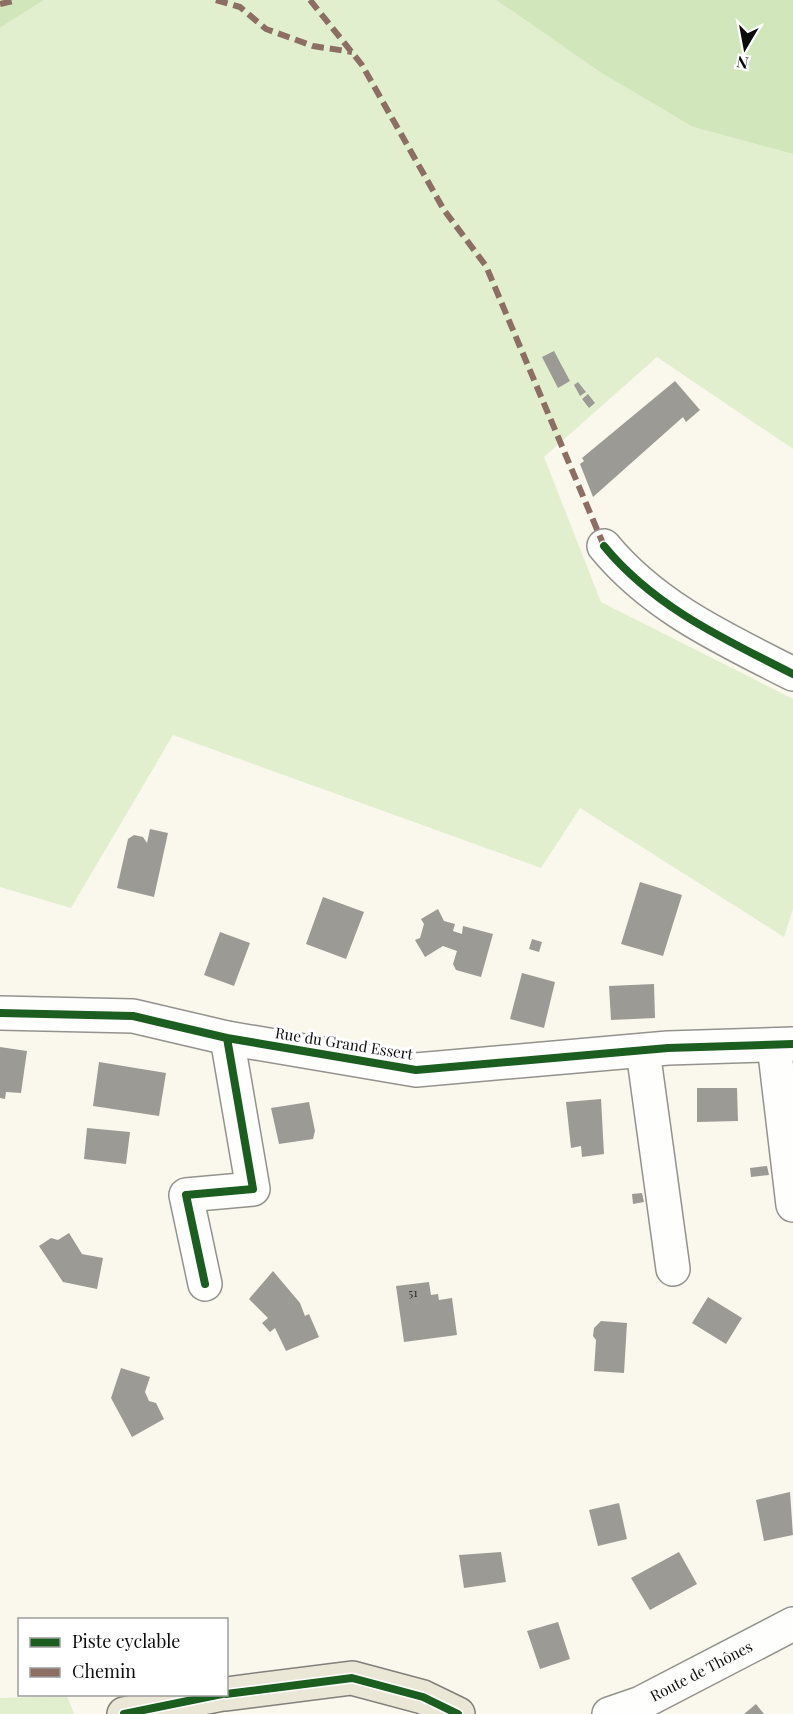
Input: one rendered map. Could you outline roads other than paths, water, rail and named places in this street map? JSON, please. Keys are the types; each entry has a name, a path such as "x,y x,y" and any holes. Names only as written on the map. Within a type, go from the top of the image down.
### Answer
{"main road":[{"path":"228,1694 352,1678 423,1696 458,1714"},
{"path":"128,1714 217,1696"}],"street":[{"path":"603,546 664,602 696,624 793,674"},
{"name":"Rue du Grand Essert","path":"0,1013 133,1016 227,1038 416,1070 643,1051 784,1044"},
{"path":"205,1284 186,1195 253,1189 227,1038"},
{"path":"784,1044 793,1205"},
{"path":"643,1051 673,1269"},
{"name":"Route de Thônes","path":"609,1714 641,1703 793,1624"}]}
